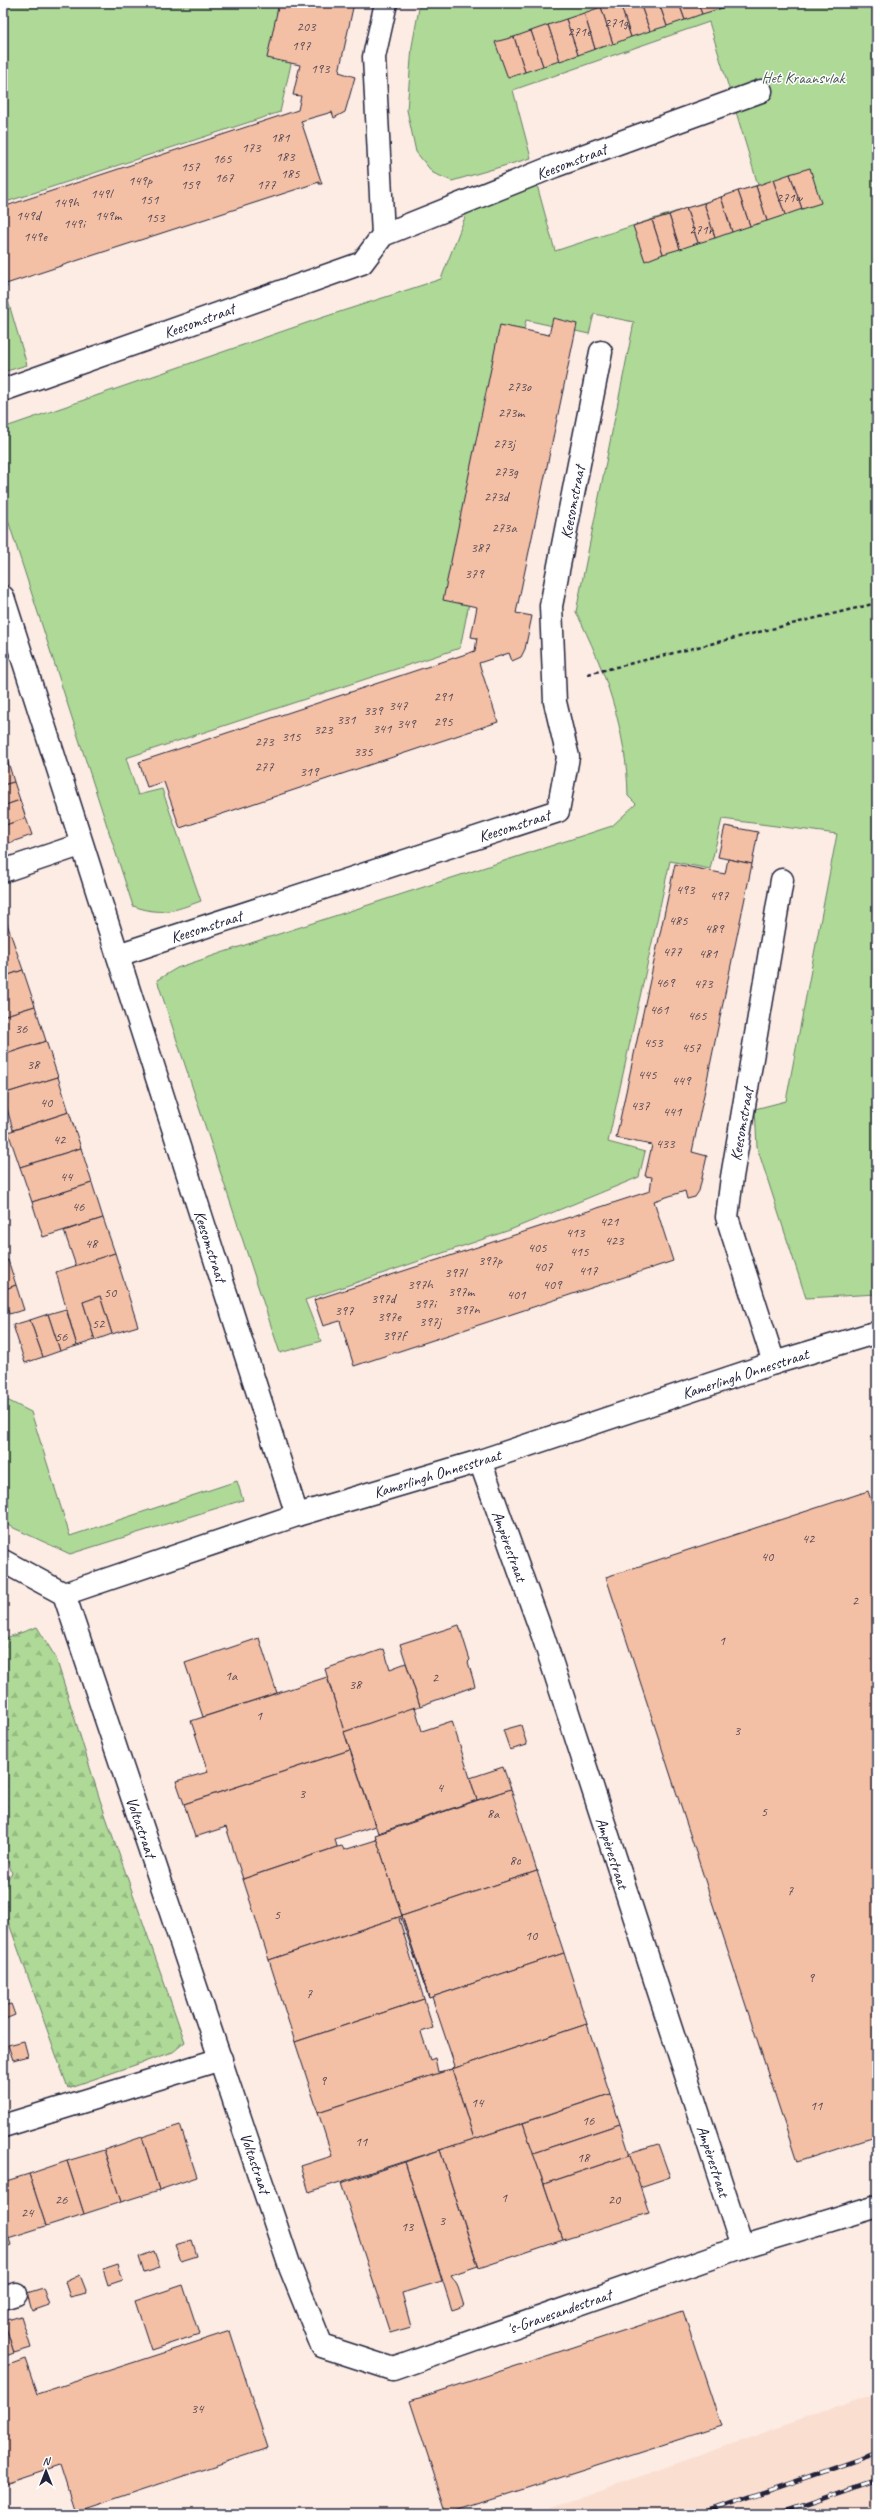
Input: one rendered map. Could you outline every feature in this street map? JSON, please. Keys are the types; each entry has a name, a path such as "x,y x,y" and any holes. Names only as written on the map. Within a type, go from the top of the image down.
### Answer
{"street":[{"path":"383,235 374,57 386,3"},
{"name":"Keesomstraat","path":"3,390 362,263 383,235 555,166 761,91"},
{"name":"Keesomstraat","path":"118,955 558,811 568,757 555,702 551,606 601,352"},
{"name":"Keesomstraat","path":"5,610 80,845 118,955 297,1516"},
{"path":"3,872 80,845"},
{"name":"Keesomstraat","path":"774,1363 727,1217 732,1177 782,880"},
{"name":"Kamerlingh Onnesstraat","path":"64,1594 297,1516 480,1460 774,1363 871,1334 877,1336"},
{"name":"Ampèrestraat","path":"480,1460 542,1636 742,2247"},
{"path":"3,1561 64,1594"},
{"name":"Voltastraat","path":"64,1594 290,2267"},
{"path":"3,2126 221,2059"},
{"name":"'s-Gravesandestraat","path":"290,2267 322,2346 393,2369 742,2247 877,2206"}],"path":[{"path":"554,683 877,603"}],"shaded area":[{"path":"877,2393 877,2514 532,2514"}],"green space":[{"path":"3,3 305,3 280,112 3,203"},
{"name":"Het Kraansvlak","path":"420,3 877,3 877,1294 806,1298 757,1147 755,1109 786,1101 837,834 722,819 710,869 670,861 608,1142 645,1152 639,1177 510,1230 305,1300 321,1341 280,1353 157,980 177,968 612,826 636,804 628,796 624,748 619,724 605,678 587,634 576,612 634,322 594,314 589,334 526,320 460,648 126,758 138,795 162,789 201,901 175,910 152,911 133,906 3,505 3,428 321,318 441,279 467,212 537,185 555,251 758,185 709,22 513,90 531,158 452,181 433,173 416,152 407,110 412,46"},
{"path":"3,284 27,365 3,372"},
{"path":"3,1398 31,1412 70,1536 237,1481 243,1500 70,1554 3,1523"},
{"path":"37,1627 56,1658 100,1800 185,2042 173,2052 68,2088 3,1907 3,1884 12,1873 3,1847 3,1639"}],"building":[{"path":"279,3 354,3 339,72 355,77 345,112 334,118 332,112 301,121 322,184 319,184 319,182 6,284 7,287 3,289 3,207 298,110 301,96 293,95 300,65 267,58"},
{"path":"620,3 631,37 613,44 601,7"},
{"path":"620,3 640,3 650,31 631,37"},
{"path":"640,3 659,3 667,26 650,31"},
{"path":"659,3 679,3 685,20 667,26"},
{"path":"679,3 698,3 702,14 685,20"},
{"path":"698,3 717,3 719,9 702,14"},
{"path":"717,3 737,3 719,9"},
{"path":"601,7 613,44 595,49 584,13"},
{"path":"584,13 595,49 578,55 566,19"},
{"path":"566,19 578,55 560,61 548,25"},
{"path":"548,25 560,61 543,66 531,31"},
{"path":"531,31 543,66 525,72 514,37"},
{"path":"514,37 525,72 508,78 495,42"},
{"path":"810,168 821,203 802,209 790,174"},
{"path":"790,174 802,209 785,215 773,180"},
{"path":"773,180 785,215 767,221 756,186"},
{"path":"756,186 767,221 750,226 738,191"},
{"path":"738,191 750,226 732,232 721,197"},
{"path":"721,197 732,232 715,238 704,203"},
{"path":"704,203 715,238 698,243 686,208"},
{"path":"686,208 698,243 680,249 669,215"},
{"path":"669,215 680,249 663,254 652,220"},
{"path":"652,220 663,254 645,261 633,226"},
{"path":"553,318 577,324 516,613 532,616 525,649 521,657 512,661 509,653 479,663 498,722 180,828 164,782 147,787 139,762 475,651 477,638 471,637 477,607 443,600 500,325 549,335"},
{"path":"3,748 9,765 3,767"},
{"path":"9,765 14,782 3,785 3,767"},
{"path":"14,782 20,800 3,806 3,785"},
{"path":"20,800 26,818 3,826 3,806"},
{"path":"26,818 32,835 3,845 3,826"},
{"path":"725,826 758,832 752,864 718,857"},
{"path":"728,859 752,864 692,1152 707,1156 699,1191 695,1197 687,1199 685,1191 654,1201 673,1261 354,1366 340,1321 323,1326 314,1300 650,1191 652,1177 645,1176 652,1145 616,1138 675,864 725,874"},
{"path":"3,912 23,970 3,977"},
{"path":"23,970 35,1006 3,1016 3,977"},
{"path":"35,1006 46,1041 3,1055 3,1016"},
{"path":"46,1041 58,1077 3,1094 3,1055"},
{"path":"58,1077 69,1112 13,1130 3,1094"},
{"path":"69,1112 81,1148 20,1167 8,1132"},
{"path":"81,1148 92,1183 32,1202 20,1167"},
{"path":"92,1183 103,1218 43,1237 32,1202"},
{"path":"103,1218 115,1253 76,1266 64,1231"},
{"path":"115,1253 138,1326 112,1334 100,1296 83,1302 95,1340 77,1346 56,1272"},
{"path":"8,1260 16,1285 3,1290 3,1262"},
{"path":"16,1285 24,1310 9,1314 3,1290"},
{"path":"100,1296 112,1334 95,1340 83,1302"},
{"path":"66,1309 77,1346 60,1351 48,1314"},
{"path":"48,1314 60,1351 43,1357 30,1320"},
{"path":"30,1320 43,1357 25,1363 13,1325"},
{"path":"868,1491 877,1518 877,2136 797,2162 606,1577"},
{"path":"459,1625 470,1660 468,1662 475,1686 420,1706 400,1644"},
{"path":"259,1638 277,1693 203,1717 185,1663"},
{"path":"384,1649 390,1669 406,1663 420,1706 344,1732 325,1669"},
{"path":"327,1677 350,1750 184,1804 176,1781 208,1772 191,1721"},
{"path":"415,1707 422,1731 452,1721 477,1800 378,1833 344,1732"},
{"path":"521,1725 527,1745 510,1750 503,1730"},
{"path":"350,1750 375,1826 335,1839 337,1847 243,1879 226,1827 195,1837 184,1804"},
{"path":"503,1767 511,1789 477,1800 470,1778"},
{"path":"511,1789 537,1871 402,1916 375,1835"},
{"path":"375,1835 402,1916 269,1960 243,1879 337,1847 342,1846 344,1850 376,1840"},
{"path":"537,1871 564,1953 429,1998 402,1916"},
{"path":"402,1916 429,1998 401,1918 399,1919 424,1999 295,2042 269,1960"},
{"path":"564,1953 587,2024 452,2069 455,2066 432,1997"},
{"path":"424,1999 433,2028 421,2032 430,2060 435,2058 438,2072 452,2069 318,2112 295,2042"},
{"path":"11,2004 15,2015 3,2020 3,2006"},
{"path":"587,2024 610,2094 474,2139 452,2069"},
{"path":"24,2041 28,2056 13,2060 8,2045"},
{"path":"452,2069 474,2139 309,2192 301,2166 332,2156 318,2112"},
{"path":"610,2094 620,2124 533,2153 523,2123"},
{"path":"523,2123 563,2240 479,2268 440,2150"},
{"path":"620,2124 630,2155 544,2184 533,2153"},
{"path":"180,2125 197,2177 159,2190 142,2137"},
{"path":"142,2137 159,2190 121,2202 104,2150"},
{"path":"658,2144 670,2177 640,2187 629,2153"},
{"path":"104,2150 121,2202 84,2214 67,2161"},
{"path":"440,2150 478,2266 451,2275 457,2284 464,2306 452,2310 405,2162"},
{"path":"630,2155 649,2213 563,2240 544,2184"},
{"path":"67,2161 84,2214 46,2226 29,2174"},
{"path":"405,2162 442,2281 402,2293 411,2327 390,2333 341,2183"},
{"path":"29,2174 46,2226 8,2238 3,2220 3,2182"},
{"path":"6,2229 11,2245 3,2248 3,2230"},
{"path":"192,2240 197,2256 181,2261 175,2245"},
{"path":"154,2251 160,2268 144,2273 139,2257"},
{"path":"118,2264 123,2280 108,2285 103,2269"},
{"path":"80,2275 87,2293 70,2297 65,2282"},
{"path":"183,2285 199,2334 151,2350 135,2301"},
{"path":"43,2288 49,2305 32,2311 27,2293"},
{"path":"683,2311 721,2426 447,2514 410,2401"},
{"path":"21,2316 31,2348 14,2353 4,2321"},
{"path":"4,2321 14,2353 3,2357 3,2322"},
{"path":"230,2331 268,2448 75,2512 60,2465 3,2484 3,2367 25,2359 37,2394"}],"railway":[{"path":"700,2514 877,2453"},
{"path":"777,2514 877,2480"}]}
